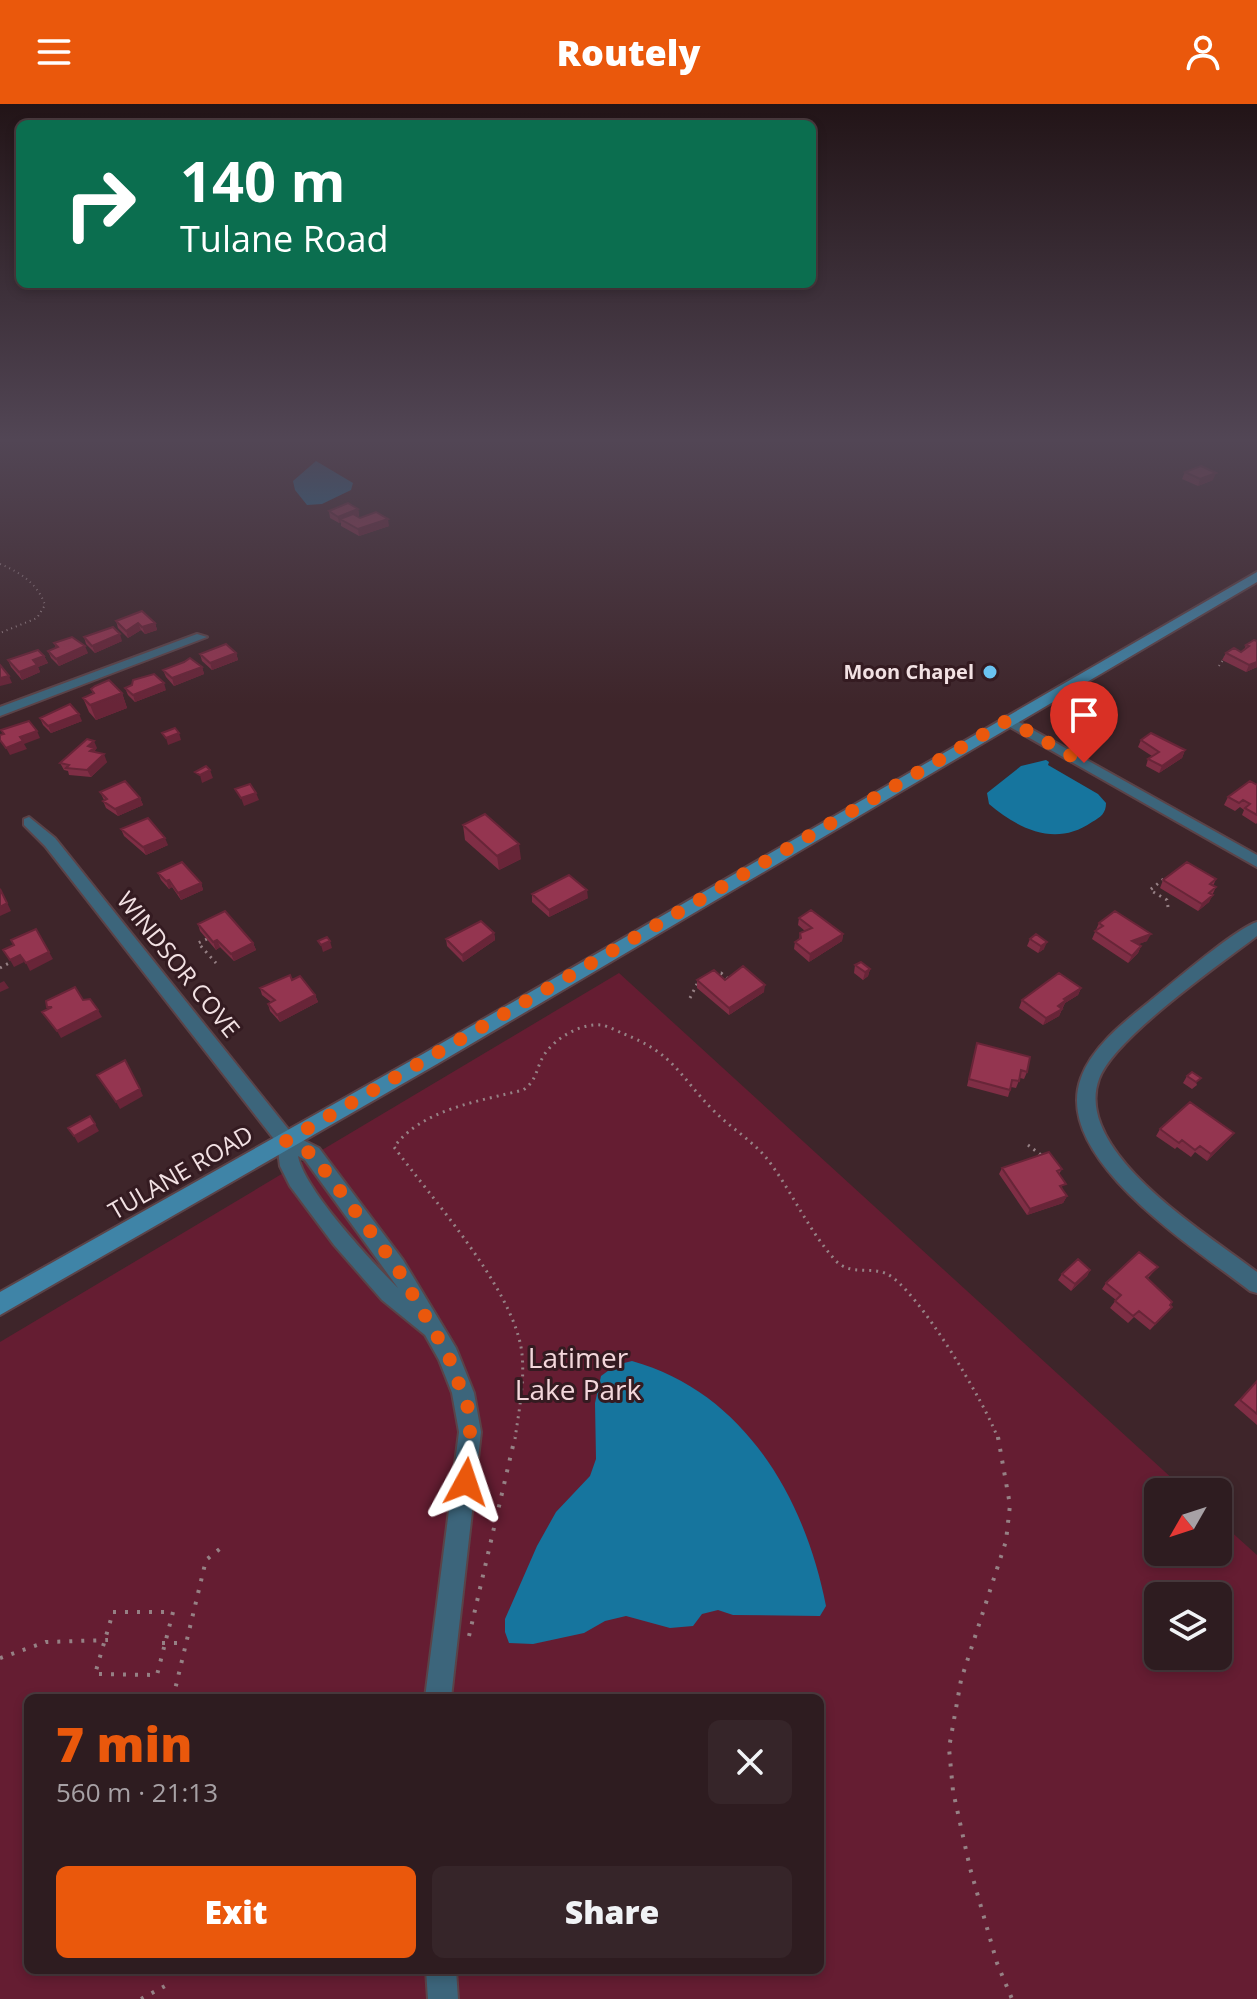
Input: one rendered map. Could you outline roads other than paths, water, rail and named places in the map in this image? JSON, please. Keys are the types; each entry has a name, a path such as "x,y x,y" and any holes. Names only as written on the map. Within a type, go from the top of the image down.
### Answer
{"street":[{"name":"TULANE ROAD","path":"0,1304 1257,576"},
{"path":"0,712 201,637"},
{"path":"1008,720 1257,862"},
{"name":"WINDSOR COVE","path":"29,822 50,842 286,1141"},
{"path":"1257,928 1116,1043 1090,1079 1086,1098 1090,1122 1110,1160 1143,1195 1257,1284"},
{"path":"286,1141 290,1166 297,1180 364,1270 398,1303 431,1328 459,1378 468,1408 470,1432 438,1694"},
{"path":"441,1974 443,1999"}],"water":[{"path":"1046,760 1048,765 1098,794 1106,803 1100,816 1079,829 1052,834 1026,828 989,804 987,793 1021,766"},
{"path":"632,1361 672,1376 707,1397 737,1424 763,1455 785,1489 803,1527 826,1606 820,1616 733,1615 718,1610 702,1614 693,1626 670,1628 626,1616 605,1621 584,1633 533,1644 509,1643 505,1619 537,1546 556,1512 590,1476 596,1459 595,1403 601,1376 616,1365"}],"place":[{"name":"Moon Chapel","path":"990,672"}],"park label":[{"name":"Latimer Lake Park","path":"578,1374"}]}
